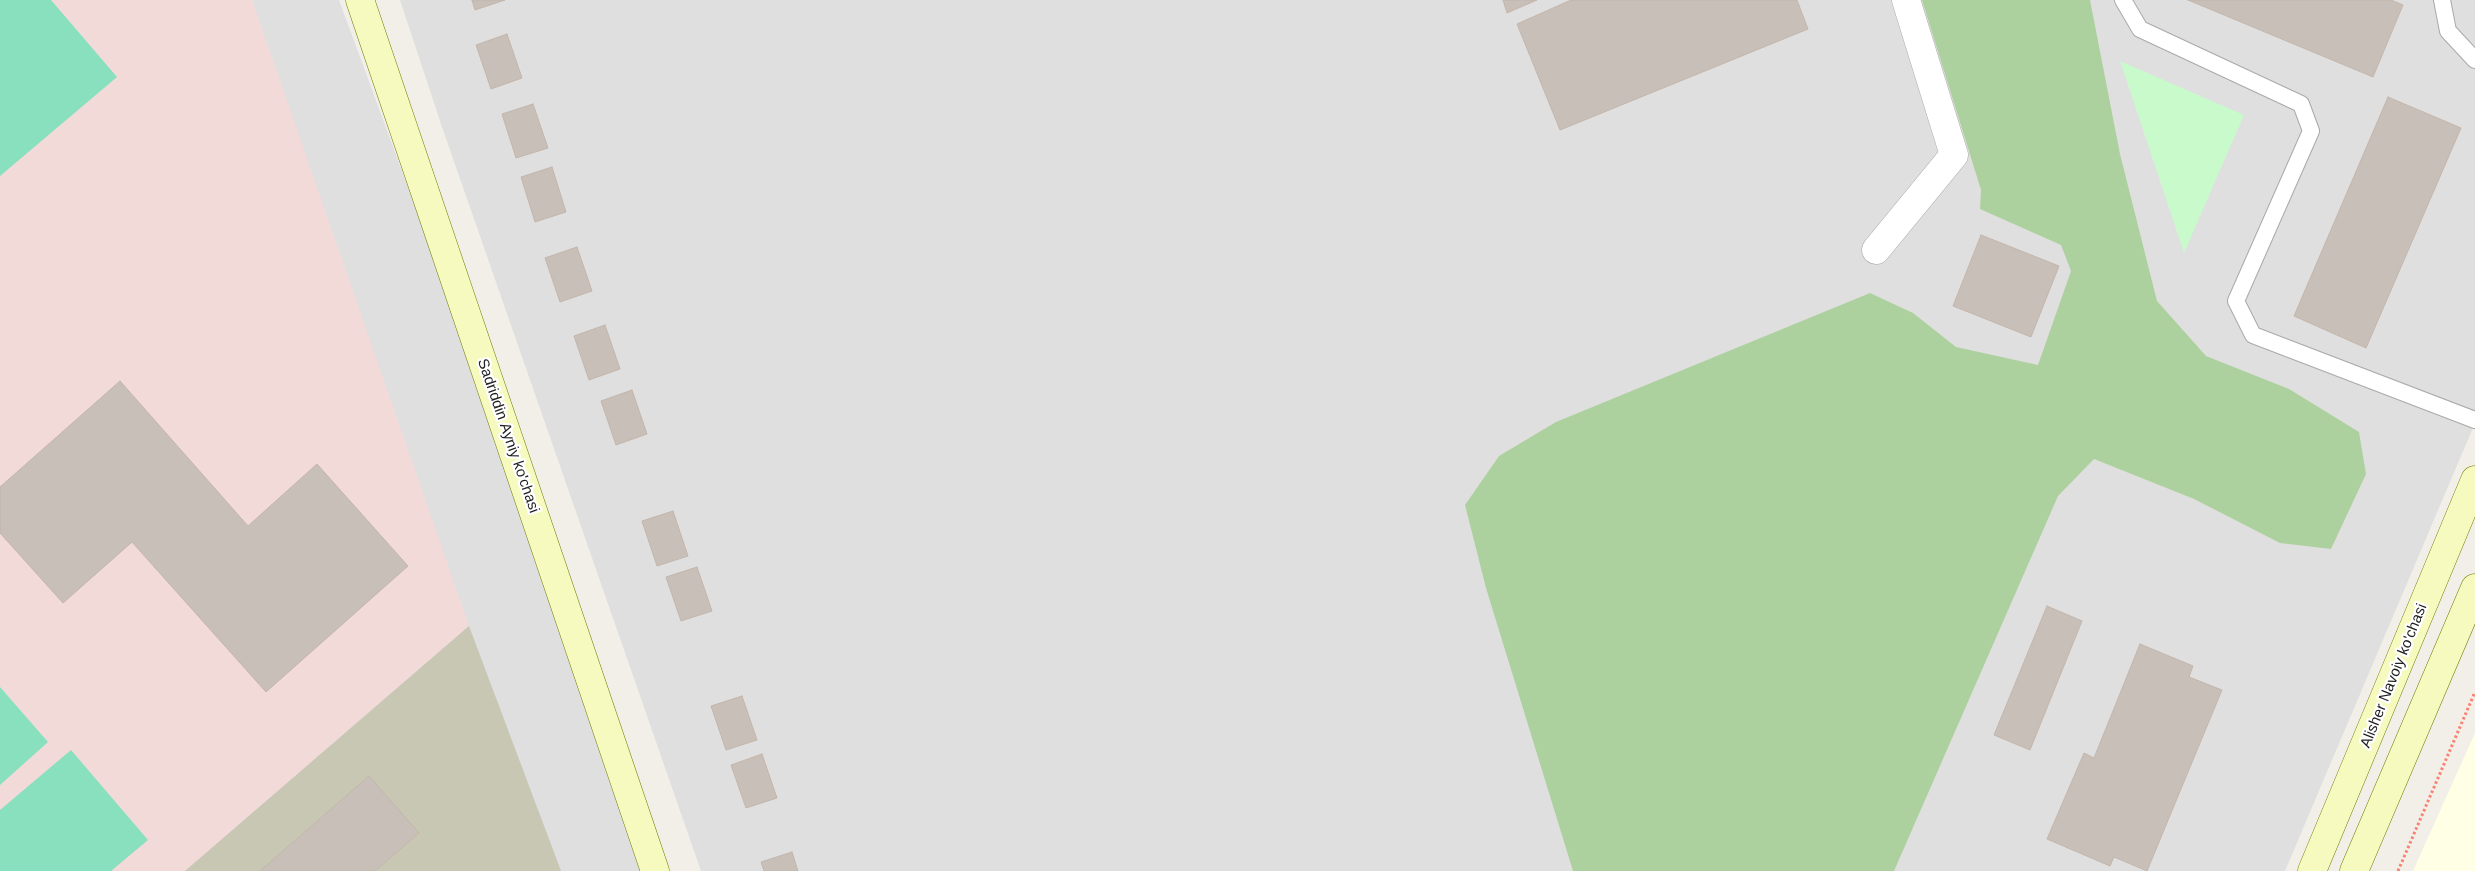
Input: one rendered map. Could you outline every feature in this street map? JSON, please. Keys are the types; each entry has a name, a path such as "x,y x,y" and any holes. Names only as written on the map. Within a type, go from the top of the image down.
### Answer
{"main road":[{"name":"Sadriddin Ayniy ko'chasi","path":"360,0 655,871"},
{"name":"Alisher Navoiy ko'chasi","path":"2312,871 2475,480"},
{"path":"2354,871 2475,588"}],"street":[{"path":"1876,250 1954,155 1906,0"}],"lane":[{"path":"2123,0 2140,29 2302,104 2311,131 2236,301 2253,335 2475,420"},
{"path":"2442,0 2448,31 2471,58 2475,60"}],"path":[{"path":"2398,871 2475,692"}],"shaded area":[{"path":"0,0 339,0 518,486 646,871 0,871"},
{"path":"0,0 252,0 469,626 185,871 0,871"},
{"path":"400,0 2475,0 2475,423 2285,871 701,871 442,127"},
{"path":"469,626 561,871 185,871"},
{"path":"2475,733 2475,871 2413,871"}],"green space":[{"path":"0,0 51,0 117,77 0,176"},
{"path":"1922,0 2090,0 2120,154 2157,301 2206,356 2289,389 2359,432 2366,474 2331,549 2280,543 2194,499 2094,459 2058,496 1894,871 1573,871 1486,588 1465,505 1499,456 1556,422 1870,293 1913,313 1956,347 2038,365 2071,271 2061,245 1980,209 1981,190"},
{"path":"2120,61 2244,115 2184,253"},
{"path":"0,687 48,742 0,785"},
{"path":"71,750 148,840 111,871 0,871 0,810"}],"building":[{"path":"472,0 505,0 475,10"},
{"path":"1503,0 1537,0 1507,13"},
{"path":"1571,0 1797,0 1808,29 1560,130 1517,24"},
{"path":"2188,0 2391,0 2403,5 2373,77"},
{"path":"507,34 522,78 491,89 476,45"},
{"path":"2388,97 2461,128 2366,348 2294,316"},
{"path":"533,104 548,148 516,158 502,114"},
{"path":"552,167 566,212 535,222 521,177"},
{"path":"1981,235 2059,266 2031,337 1953,306"},
{"path":"577,247 592,291 560,302 545,258"},
{"path":"605,325 620,369 589,380 574,336"},
{"path":"120,381 248,526 317,464 408,566 266,692 132,542 63,603 0,533 0,487"},
{"path":"632,390 647,434 616,445 601,401"},
{"path":"673,511 688,556 657,566 642,521"},
{"path":"697,567 712,611 681,621 666,577"},
{"path":"2047,606 2082,621 2030,750 1994,735"},
{"path":"2140,644 2193,666 2189,677 2222,690 2147,871 2114,857 2110,866 2047,839 2084,753 2094,758"},
{"path":"742,696 757,740 726,750 711,706"},
{"path":"762,754 777,798 746,808 731,765"},
{"path":"369,776 419,833 375,871 260,871"},
{"path":"792,852 798,871 764,871 761,862"}]}
